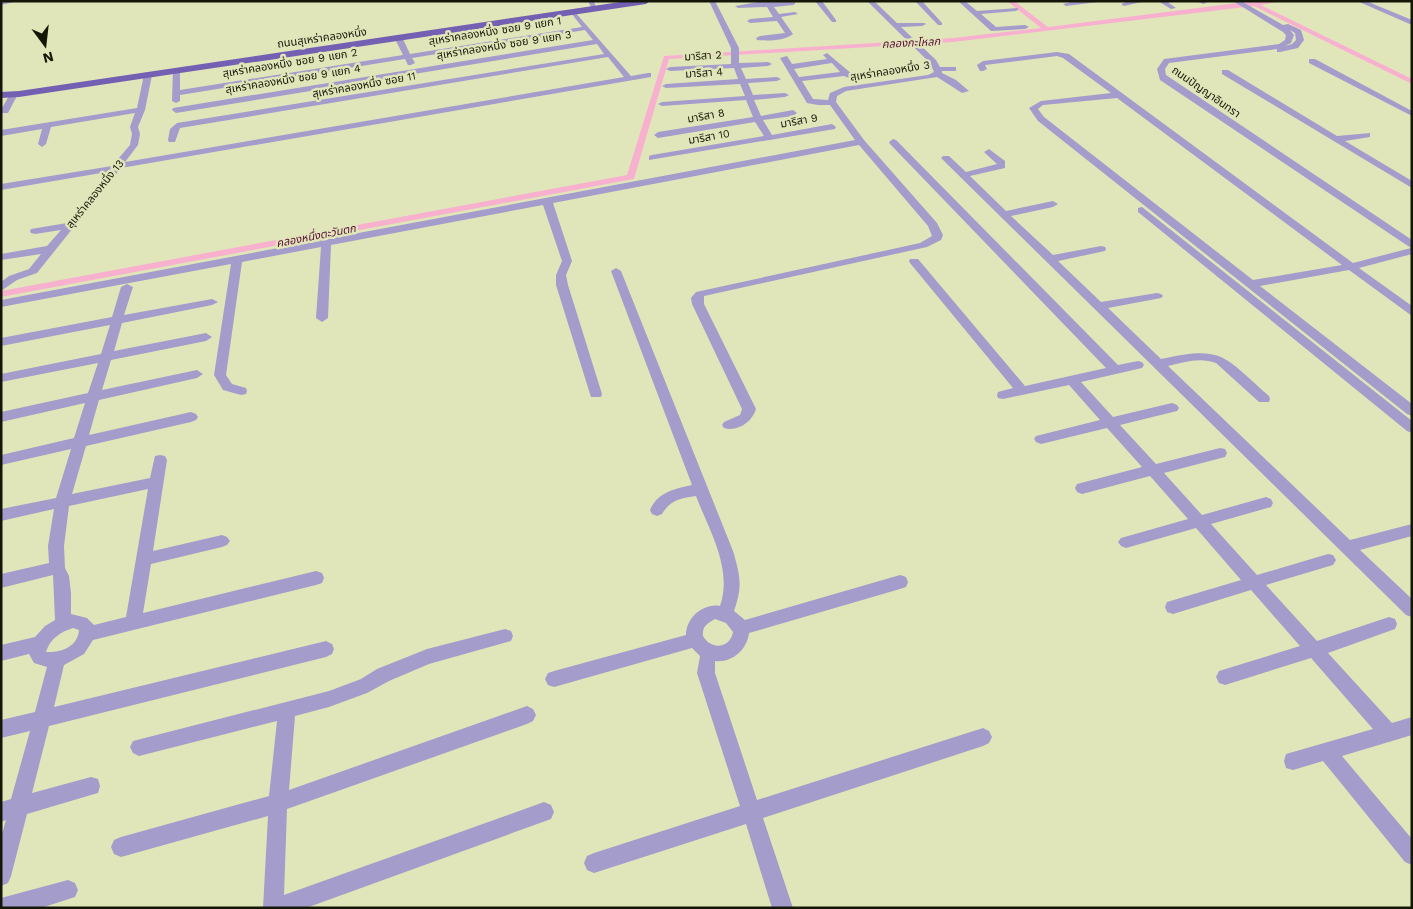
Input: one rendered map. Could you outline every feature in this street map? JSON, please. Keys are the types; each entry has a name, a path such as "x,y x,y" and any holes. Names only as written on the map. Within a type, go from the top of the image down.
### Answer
{"main road":[{"name":"ถนนสุเหร่าคลองหนึ่ง","path":"1,95 12,97 148,75 574,13 593,6 646,1"}],"street":[{"path":"1,3 15,1"},
{"path":"712,1 737,59 758,119 770,138"},
{"path":"818,1 834,21"},
{"name":"สุเหร่าคลองหนึ่ง 3","path":"832,102 833,95 838,91 930,77 937,72 914,43 870,1"},
{"path":"918,1 940,24"},
{"path":"961,1 994,29 1025,27"},
{"path":"1064,3 1103,1"},
{"path":"1124,4 1143,1"},
{"path":"1161,1 1173,8"},
{"name":"ถนนปัญญาอินทรา","path":"1236,1 1249,5 1298,32 1300,40 1289,49 1176,64 1171,71 1173,77 1412,237"},
{"path":"1364,2 1379,3 1412,18"},
{"path":"1364,2 1412,23"},
{"path":"738,6 757,3 793,3"},
{"path":"760,38 788,36 768,3"},
{"path":"1064,3 1078,13"},
{"name":"ถนนปัญญาอินทรา","path":"1249,5 1286,30 1290,35 1288,41 1281,46 1263,49 1167,61 1160,72 1164,78 1412,245"},
{"path":"974,12 1016,9"},
{"path":"574,13 629,78"},
{"path":"750,21 795,14"},
{"path":"895,25 922,24"},
{"name":"สุเหร่าคลองหนึ่ง ซอย 9 แยก 1","path":"407,56 589,31"},
{"path":"571,34 580,44"},
{"path":"399,39 422,86"},
{"name":"สุเหร่าคลองหนึ่ง ซอย 9 แยก 3","path":"414,71 597,42"},
{"path":"983,69 981,65 984,63 1062,54 1412,312"},
{"name":"สุเหร่าคลองหนึ่ง ซอย 11","path":"177,126 609,55"},
{"name":"สุเหร่าคลองหนึ่ง ซอย 9 แยก 2","path":"176,92 407,56"},
{"path":"591,58 599,67"},
{"path":"729,425 744,419 748,415 749,409 698,304 697,298 700,294 923,244 937,238 938,235 933,225 861,142 832,102 818,103 810,101 784,58"},
{"path":"789,67 830,58 860,87"},
{"name":"มาริสา 2","path":"670,69 737,59 768,64"},
{"path":"1312,60 1412,114"},
{"path":"937,72 953,69"},
{"path":"172,140 177,126 176,71"},
{"name":"สุเหร่าคลองหนึ่ง ซอย 9 แยก 4","path":"176,110 414,71"},
{"path":"937,72 965,91"},
{"path":"1226,72 1412,185"},
{"path":"796,80 846,73"},
{"name":"สุเหร่าคลองหนึ่ง 13","path":"1,288 13,278 33,271 134,145 136,134 134,127 141,110 148,75"},
{"path":"1,187 648,75"},
{"name":"มาริสา 4","path":"666,86 777,79"},
{"path":"1118,95 1041,103 1032,108 1041,119 1240,275 1251,289 1412,428"},
{"path":"662,104 785,96"},
{"path":"1,100 12,97"},
{"path":"5,111 12,97"},
{"path":"1,133 141,110"},
{"name":"มาริสา 8","path":"658,136 794,113"},
{"path":"1029,118 1226,278 1251,289 1412,411"},
{"path":"42,144 47,125"},
{"name":"มาริสา 9","path":"770,138 832,127"},
{"path":"1336,139 1367,135"},
{"name":"มาริสา 10","path":"652,158 770,138"},
{"path":"3,306 861,142"},
{"path":"893,142 1115,370"},
{"path":"964,175 1002,166 1002,163 989,152"},
{"path":"946,158 1412,610"},
{"path":"547,201 567,261 562,273 562,285 596,394"},
{"path":"1004,214 1053,204"},
{"path":"35,231 70,226"},
{"path":"322,318 326,243"},
{"path":"1,257 50,249"},
{"path":"1050,260 1101,249"},
{"path":"1251,289 1412,251"},
{"path":"237,260 220,375 227,387 241,391"},
{"path":"914,262 1022,390"},
{"path":"3,306 127,287 218,270"},
{"path":"616,271 725,551 734,582 733,591 725,612"},
{"path":"1226,278 1240,275"},
{"path":"63,624 63,593 57,568 56,546 62,502 127,287"},
{"path":"1098,306 1157,296"},
{"path":"1,342 212,302"},
{"path":"1,378 206,337"},
{"path":"1158,364 1193,356 1213,357 1220,360 1264,399"},
{"path":"1004,395 1138,365"},
{"path":"1,417 197,374"},
{"path":"1071,379 1388,734"},
{"path":"1041,439 1172,408"},
{"path":"1,460 191,417"},
{"path":"1082,488 1220,453"},
{"path":"133,623 160,460"},
{"path":"1,515 156,482"},
{"path":"657,510 659,504 665,499 701,489"},
{"path":"1126,542 1266,503"},
{"path":"1349,547 1412,530"},
{"path":"144,559 222,541"},
{"path":"1173,607 1328,560"},
{"path":"1,580 57,568"},
{"path":"88,634 316,578"},
{"path":"741,628 900,582"},
{"path":"714,612 725,612 735,618 741,628 741,639 734,649 722,654 709,653 700,648 695,640 694,630 697,621 704,615 714,612"},
{"path":"73,621 82,623 86,627 88,634 84,642 77,650 57,660 47,661 40,658 37,652 39,644 49,632 63,624 73,621"},
{"path":"1225,677 1389,624"},
{"path":"139,747 348,692 427,657 505,636"},
{"path":"554,679 695,640"},
{"path":"1,653 39,644"},
{"path":"1,729 326,649"},
{"path":"709,653 706,662 706,673 783,908"},
{"path":"1,876 10,809 42,719 57,660"},
{"path":"273,908 278,803 287,709"},
{"path":"121,847 278,803 527,715"},
{"path":"1293,761 1412,726"},
{"path":"594,863 983,737"},
{"path":"1326,751 1412,855"},
{"path":"10,809 91,786"},
{"path":"277,908 544,812"},
{"path":"2,908 68,890"}],"waterway":[{"path":"1010,1 1047,29"},
{"name":"คลองกะโหลก","path":"1255,4 1278,1"},
{"name":"คลองกะโหลก","path":"1047,29 1255,4"},
{"path":"1255,4 1412,82"},
{"name":"คลองหนึ่งตะวันตก","path":"1,294 631,177 666,57 953,40 1047,29"}]}
